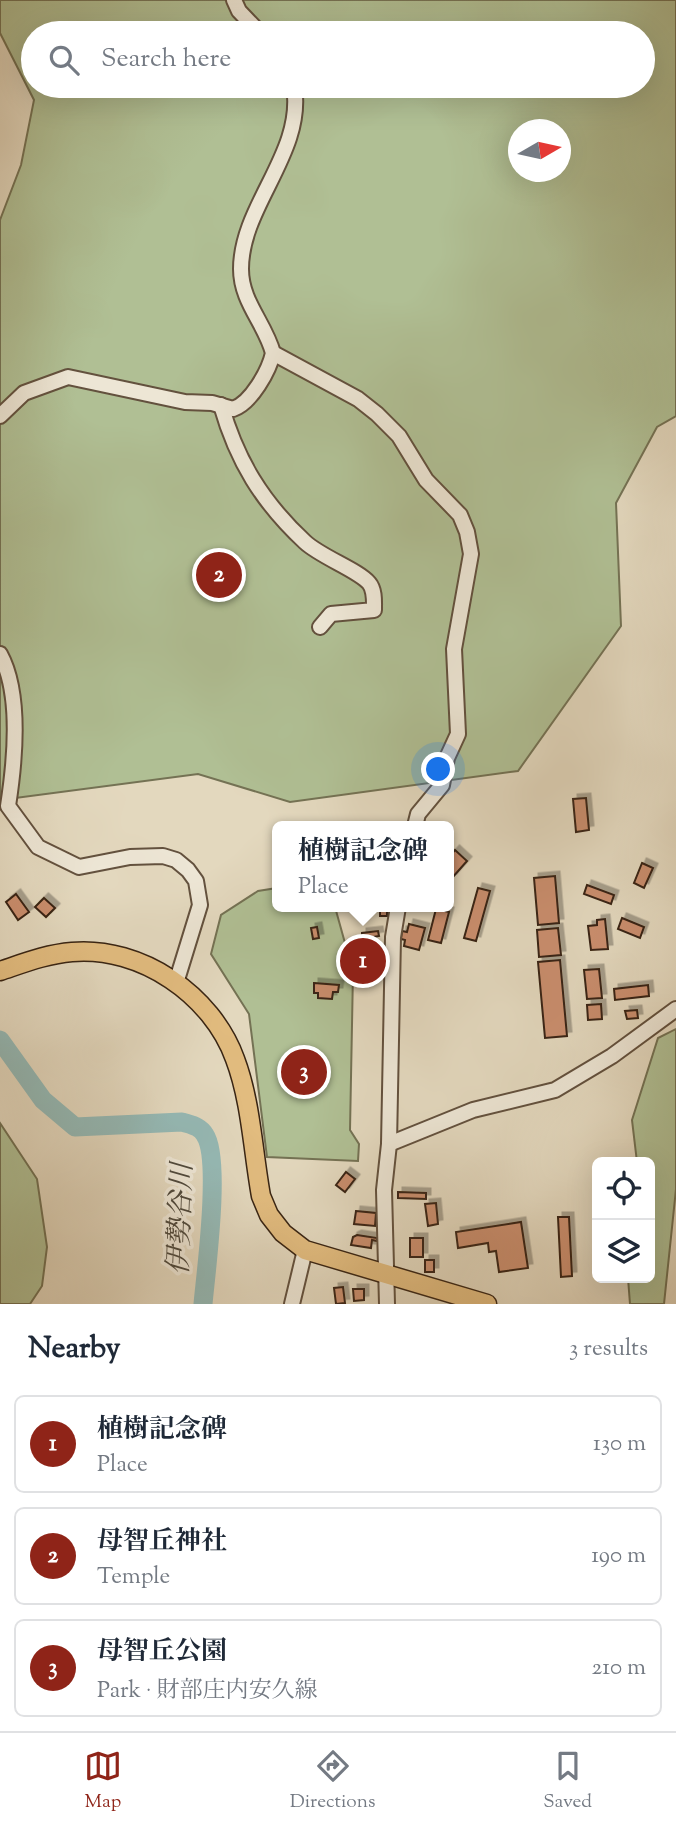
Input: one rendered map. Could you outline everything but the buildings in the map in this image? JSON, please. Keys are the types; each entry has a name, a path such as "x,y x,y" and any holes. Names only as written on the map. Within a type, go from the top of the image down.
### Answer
{"main road":[{"path":"0,971 58,954 98,952 134,961 176,983 222,1033 235,1059 261,1196 276,1224 304,1250 487,1304"}],"street":[{"path":"234,0 239,11 249,21"},
{"path":"296,98 294,124 256,214 241,267 247,303 273,353 358,399 399,436 426,481 460,515 467,532 471,554 454,649 458,734 447,758 442,785 418,814 416,821"},
{"path":"0,416 24,393 68,377 185,402 220,405 233,410 242,405 253,391 273,353"},
{"path":"220,405 236,455 260,493 305,542 370,583 374,610 331,614 320,627"},
{"path":"0,654 8,670 12,689 14,770 8,806 38,847 79,867 130,857 163,856 176,860 197,881 200,905 176,983"},
{"path":"387,1304 384,1190 389,1144 393,937 397,912"},
{"path":"389,1144 473,1110 555,1090 612,1056 676,1009"},
{"path":"292,1304 304,1250"}],"green space":[{"path":"0,0 676,0 676,416 657,427 616,503 621,626 518,771 290,802 198,774 0,800 0,220 21,165 33,98 655,98 655,21 21,21 21,74 0,33"},
{"path":"272,889 272,912 336,912 353,972 350,1130 359,1144 358,1161 267,1157 249,1014 211,954 221,915 258,891"},
{"path":"676,1029 676,1189 664,1304 630,1304 628,1283 655,1283 655,1157 636,1157 632,1120 658,1038"},
{"path":"0,1123 37,1179 47,1247 42,1286 30,1304 0,1304"}],"waterway":[{"name":"伊勢谷川","path":"0,1040 43,1100 75,1127 182,1122 203,1132 210,1148 212,1167 203,1304"}],"place":[{"name":"母智丘神社","path":"219,575"},
{"name":"植樹記念碑","path":"363,961"},
{"name":"母智丘公園","path":"304,1072"}]}
